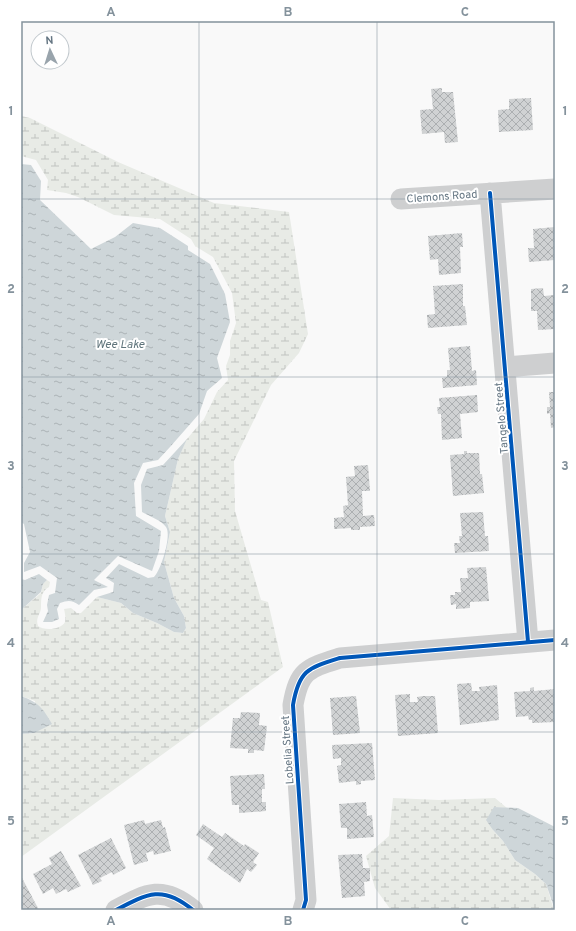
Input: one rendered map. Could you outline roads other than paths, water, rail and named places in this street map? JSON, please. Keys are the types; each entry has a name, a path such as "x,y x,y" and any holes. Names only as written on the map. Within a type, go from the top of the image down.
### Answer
{"street":[{"name":"Clemons Road","path":"401,199 555,189"},
{"name":"Tangelo Street","path":"490,193 506,367 528,642"},
{"path":"506,367 555,363"},
{"name":"Lobelia Street","path":"303,910 306,900 293,705 296,688 302,676 318,666 340,658 555,640"},
{"path":"116,910 145,896 158,894 170,895 182,901 193,910"}],"water":[{"name":"Wee Lake","path":"21,164 31,165 41,181 40,200 91,249 115,237 133,223 160,228 188,246 188,250 210,264 225,294 230,322 217,358 222,378 207,391 199,414 158,460 143,463 134,483 136,516 161,531 159,551 152,571 118,556 94,580 108,587 94,590 79,605 70,601 60,603 57,609 59,619 52,622 43,622 48,611 47,605 49,595 55,593 57,578 40,566 24,572 24,563 30,552 24,524 21,522"},
{"path":"187,439 178,459 165,516 170,532 164,562 174,598 184,616 186,628 183,633 174,632 133,613 121,603 97,597 113,592 114,583 106,578 119,564 148,578 154,577 157,573 167,544 167,531 166,527 161,522 142,512 141,485 147,469 163,465"},
{"path":"39,574 47,580 43,584 41,592 21,610 21,579 25,580"},
{"path":"21,696 40,706 52,724 34,733 21,734"},
{"path":"494,807 518,808 555,827 555,910 546,884 515,860 503,841 486,820"}]}
